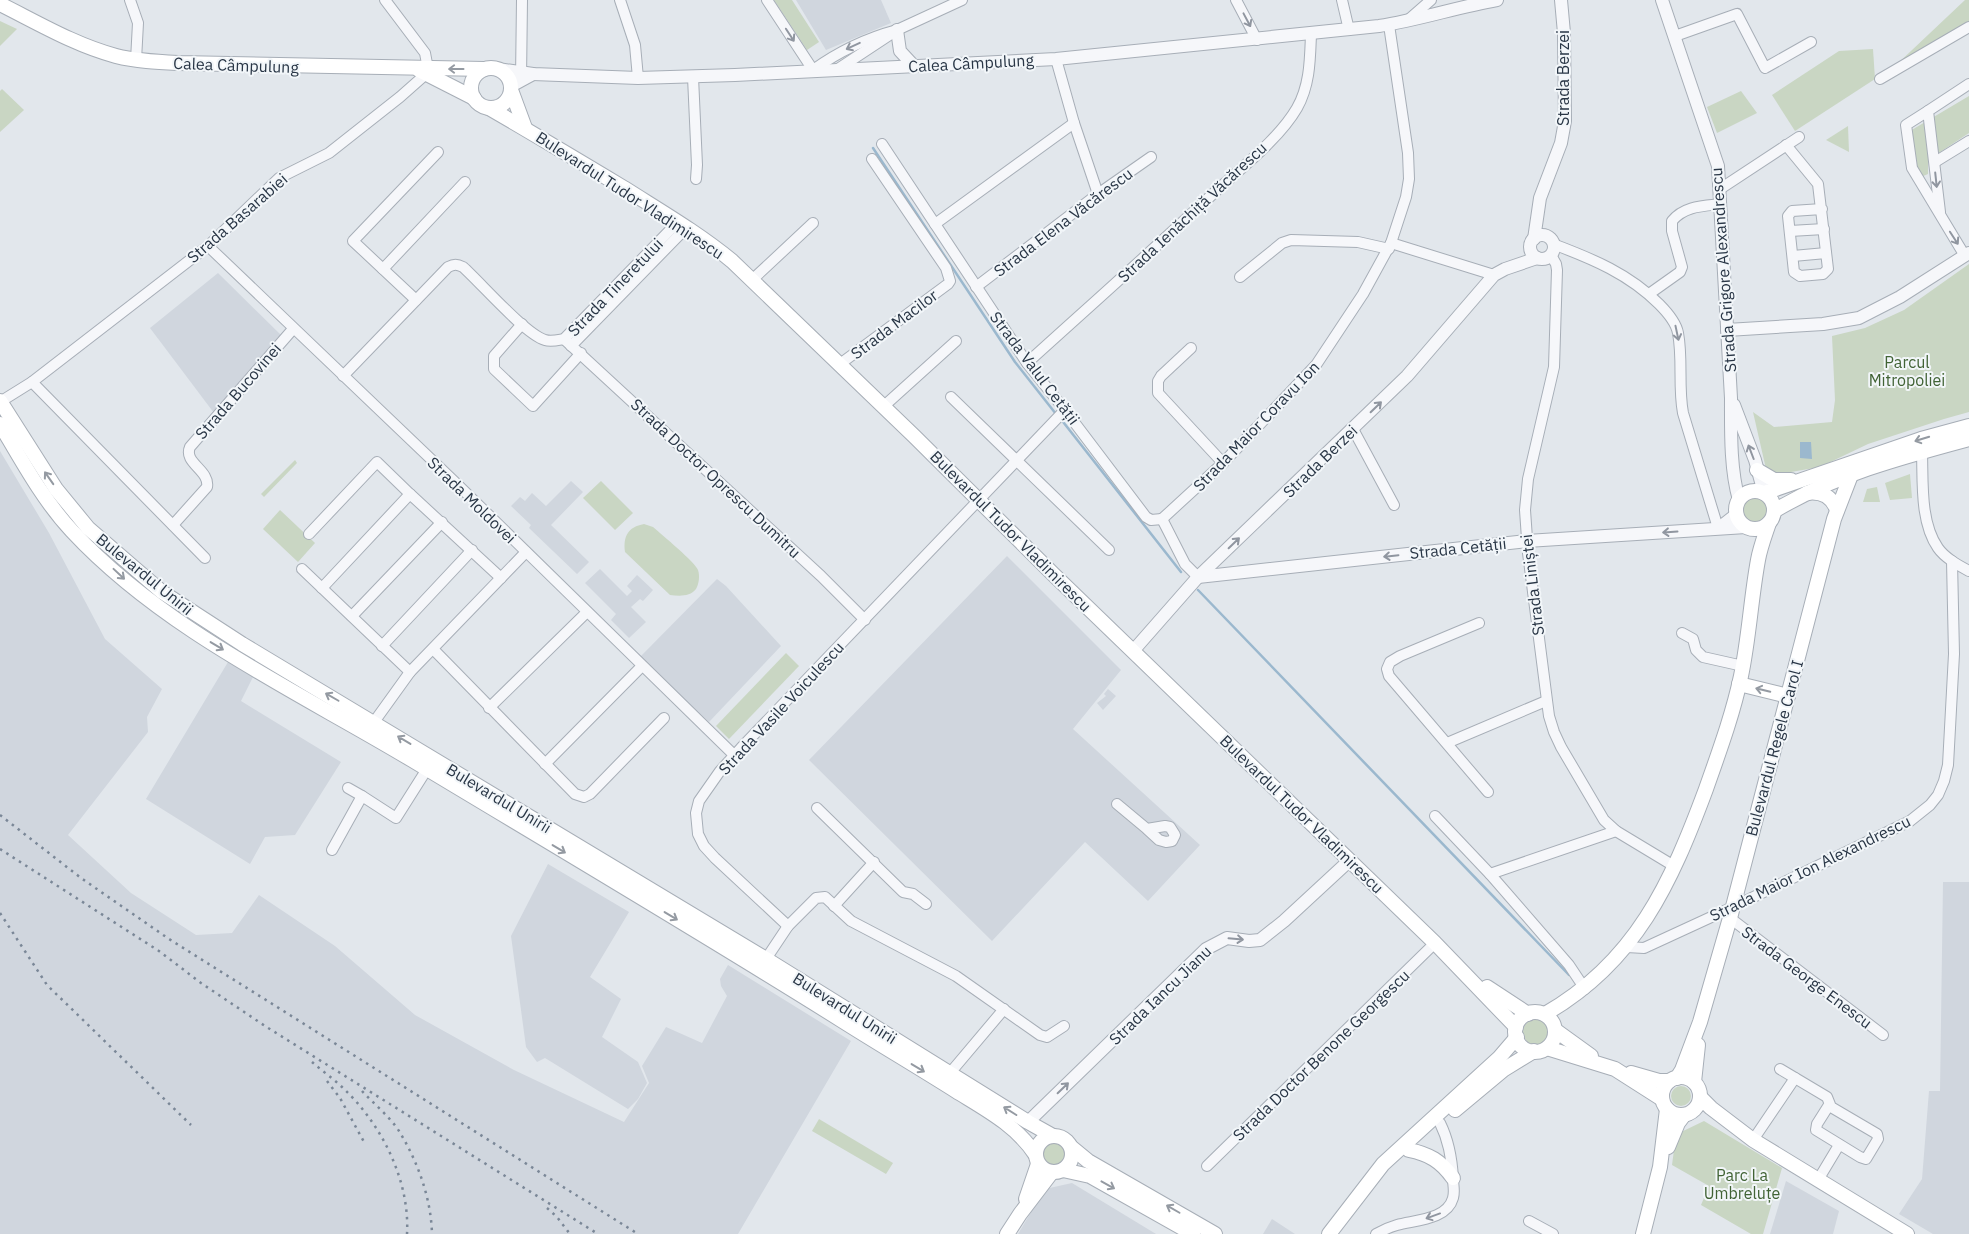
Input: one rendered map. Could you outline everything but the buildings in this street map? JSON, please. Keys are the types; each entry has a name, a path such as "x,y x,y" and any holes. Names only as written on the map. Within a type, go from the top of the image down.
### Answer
{"main road":[{"name":"Calea Câmpulung","path":"0,4 85,46 136,60 178,64 424,70 491,69"},
{"path":"424,70 489,108 503,104 519,81 507,74 491,69 476,75 472,82 471,91 474,98"},
{"name":"Bulevardul Tudor Vladimirescu","path":"519,81 526,128"},
{"name":"Bulevardul Tudor Vladimirescu","path":"489,108 526,128 719,250 884,406 1133,651 1435,943 1466,974 1516,1032"},
{"name":"Bulevardul Unirii","path":"0,401 41,467 78,517 123,559 236,657 370,728 762,964 946,1078 1052,1136"},
{"name":"Bulevardul Unirii","path":"0,424 41,489 71,529 133,587 203,628 242,644 370,728"},
{"path":"1764,493 1921,439 1969,426"},
{"path":"1340,1234 1379,1181 1409,1150 1503,1070 1540,1050 1553,1040 1555,1029 1584,989 1627,947 1651,912 1674,866 1708,783 1739,684 1758,559 1772,517 1772,500 1764,493 1757,491 1748,492 1739,500 1736,507 1740,522 1748,528 1760,529 1772,517 1801,495 1851,474 1969,439"},
{"path":"1757,470 1774,480 1807,478"},
{"name":"Bulevardul Regele Carol I","path":"1673,1079 1682,1070 1700,1022 1732,912 1837,510 1851,474"},
{"path":"1801,495 1811,492 1822,494 1832,500 1837,510"},
{"path":"1748,528 1758,559"},
{"path":"236,657 242,644"},
{"path":"1739,684 1788,696"},
{"name":"Bulevardul Tudor Vladimirescu","path":"1466,974 1528,1014"},
{"path":"1545,1014 1584,989"},
{"path":"1329,1234 1382,1164 1499,1058 1516,1032 1520,1020 1528,1014 1537,1012 1545,1014 1552,1020 1555,1029 1665,1104 1675,1114 1688,1113 1752,1139"},
{"name":"Bulevardul Regele Carol I","path":"1694,1082 1700,1022"},
{"path":"1516,1032 1522,1047 1610,1066 1659,1081 1685,1078 1694,1082 1699,1089 1700,1097 1698,1104 1678,1123 1660,1167 1643,1234"},
{"name":"Bulevardul Unirii","path":"946,1078 1013,1128 1027,1142 1037,1159"},
{"path":"1660,1167 1665,1104 1663,1090 1673,1079"},
{"path":"1700,1097 1711,1108 1752,1139 1907,1234"},
{"path":"1022,1211 1037,1159 1039,1142 1052,1136 1065,1139 1086,1160 1215,1234"},
{"path":"1007,1234 1022,1211 1057,1171 1071,1160 1071,1147"},
{"path":"1409,1150 1435,1159 1453,1178"},
{"path":"1037,1159 1045,1170 1081,1173 1096,1179 1193,1234"}],"street":[{"path":"130,0 138,23 136,60"},
{"path":"385,0 425,52 424,70"},
{"path":"519,81 522,0"},
{"path":"620,0 635,45 638,78"},
{"path":"767,0 813,70 848,48 898,30"},
{"path":"838,69 898,30 962,0"},
{"path":"1236,0 1257,40"},
{"path":"1342,0 1348,30"},
{"name":"Calea Câmpulung","path":"1407,21 1431,0"},
{"name":"Calea Câmpulung","path":"519,81 693,77 1056,59 1257,40 1389,25 1497,0"},
{"name":"Strada Berzei","path":"1133,651 1198,577 1407,376 1500,272 1534,248 1543,189 1560,143 1565,121 1564,33 1561,0"},
{"name":"Strada Grigore Alexandrescu","path":"1662,0 1718,166 1731,398 1731,434 1736,488 1739,500"},
{"path":"1675,36 1737,14 1765,68 1811,42"},
{"name":"Strada Maior Coravu Ion","path":"1162,519 1223,463 1316,365 1349,316 1390,246 1406,197 1409,179 1408,153 1389,25"},
{"path":"1880,79 1969,27"},
{"path":"898,30 900,51 913,65"},
{"name":"Strada Ienăchiță Văcărescu","path":"1027,363 1258,153 1288,121 1298,107 1305,90 1310,66 1311,34"},
{"path":"1056,59 1074,124 1098,194"},
{"name":"Strada Basarabiei","path":"0,401 32,382 208,246 279,178 329,153 392,103 424,70"},
{"path":"693,77 696,179"},
{"path":"1727,330 1823,324 1859,318 1900,297 1967,254 1942,219 1912,168 1906,124 1928,112 1969,84"},
{"path":"1928,112 1942,219"},
{"path":"936,224 1074,124"},
{"path":"1720,189 1798,137"},
{"path":"1934,162 1969,141"},
{"name":"Strada Valul Cetății","path":"882,144 1027,363 1146,517 1150,520 1162,519"},
{"path":"1786,145 1818,184 1822,209 1828,269 1823,274 1800,276 1794,272 1788,216 1792,211 1822,209"},
{"path":"416,300 353,241 438,152"},
{"name":"Strada Elena Văcărescu","path":"976,287 1098,194 1150,158"},
{"name":"Strada Macilor","path":"840,364 948,284 950,277 946,268 872,159"},
{"path":"383,269 465,182"},
{"path":"1649,294 1680,272 1682,266 1672,231 1672,221 1678,214 1692,208 1721,204"},
{"path":"1539,213 1551,248"},
{"path":"752,280 813,223"},
{"name":"Strada Tineretului","path":"343,376 448,267 457,264 463,267 538,337 547,341 568,342 682,225"},
{"path":"1790,231 1824,229"},
{"path":"1542,235 1551,248 1544,259 1534,248 1542,235"},
{"path":"1240,277 1282,243 1291,240 1358,242 1390,246 1500,272"},
{"name":"Strada Moldovei","path":"208,246 734,755"},
{"path":"1551,248 1567,249 1599,261 1638,285 1670,317 1678,332 1683,414 1718,528 1737,514"},
{"name":"Strada Liniștei","path":"1551,248 1557,270 1556,352 1526,491 1525,510 1546,701 1554,732 1561,747 1602,818 1616,831 1674,866"},
{"path":"1792,256 1826,253"},
{"name":"Strada Tineretului","path":"522,324 494,356 494,369 533,406 581,353"},
{"name":"Strada Bucovinei","path":"173,525 207,487 206,476 189,457 187,452 190,447 293,329"},
{"path":"884,406 956,341"},
{"name":"Strada Doctor Oprescu Dumitru","path":"568,342 821,576 865,620"},
{"path":"1191,348 1161,376 1158,381 1158,393 1223,463"},
{"path":"32,382 205,558"},
{"path":"951,397 1109,550"},
{"name":"Strada Grigore Alexandrescu","path":"1731,398 1764,493"},
{"name":"Strada Vasile Voiculescu","path":"788,926 704,846 698,834 696,813 706,789 734,755 1065,410"},
{"path":"1353,429 1394,505"},
{"path":"1922,452 1924,495 1928,524 1938,548 1952,561 1969,571"},
{"path":"309,534 377,462 501,578"},
{"path":"322,588 410,494"},
{"path":"1162,519 1185,564 1198,577"},
{"path":"352,616 442,522"},
{"name":"Strada Cetății","path":"1198,577 1527,541 1718,528 1748,528"},
{"path":"382,646 472,550"},
{"path":"370,728 410,672 526,552"},
{"name":"Strada Maior Ion Alexandrescu","path":"1627,947 1644,948 1732,912 1910,821 1925,810 1938,795 1948,765 1952,710 1954,654 1952,561"},
{"path":"302,568 410,672"},
{"path":"489,708 587,612"},
{"path":"1479,623 1400,656 1390,662 1387,669 1389,676 1488,792"},
{"path":"1682,634 1692,639 1696,650 1703,657 1742,666"},
{"path":"433,649 575,794 584,797 590,794 664,718"},
{"path":"545,764 642,666"},
{"path":"1447,743 1546,701"},
{"name":"Bulevardul Unirii","path":"348,788 396,818 431,764"},
{"path":"332,850 362,796"},
{"path":"1117,804 1148,829"},
{"path":"817,808 903,892 913,894 926,904"},
{"path":"1434,816 1490,874 1569,965 1584,989"},
{"path":"1490,874 1616,831"},
{"name":"Strada Iancu Jianu","path":"1028,1122 1206,949 1227,938 1249,941 1260,940 1284,921 1350,860"},
{"path":"834,906 874,862"},
{"path":"762,964 788,926 818,897 825,897 851,921 956,976 1040,1035 1047,1037 1064,1026"},
{"name":"Strada George Enescu","path":"1732,912 1883,1035"},
{"name":"Strada Doctor Benone Georgescu","path":"1207,1166 1435,943"},
{"path":"946,1078 1004,1009"},
{"path":"1780,1069 1827,1097 1829,1105 1878,1136 1876,1144 1866,1158 1860,1158 1816,1130 1817,1124 1829,1105"},
{"path":"1752,1139 1794,1078"},
{"path":"1376,1234 1395,1226 1428,1218 1444,1211 1453,1198 1453,1178 1449,1148 1440,1123"},
{"path":"1818,1180 1839,1145"},
{"path":"1529,1221 1553,1234"}],"shaded area":[{"path":"796,0 881,0 891,23 826,50"},
{"path":"218,273 281,335 214,413 150,328"},
{"path":"0,451 49,533 105,639 162,689 147,717 148,732 68,835 131,893 196,935 232,933 259,895 335,946 415,1015 514,1070 624,1122 649,1083 642,1066 666,1027 702,1043 727,996 721,986 720,979 728,965 851,1041 738,1234 0,1234"},
{"path":"571,481 583,492 551,525 589,562 577,574 529,528 531,525 511,506 520,497 525,501 532,493 546,506"},
{"path":"1007,556 1121,670 1073,729 1200,845 1148,901 1085,842 992,941 809,760"},
{"path":"600,569 627,596 632,591 627,586 637,575 653,590 643,601 640,599 631,607 646,622 629,638 611,620 616,614 585,583"},
{"path":"717,579 726,586 781,646 709,722 640,657"},
{"path":"228,662 253,677 241,701 341,762 295,835 265,837 250,864 146,799"},
{"path":"1108,689 1116,696 1103,710 1097,703 1106,696 1104,694"},
{"path":"548,864 629,912 590,977 621,999 602,1037 638,1062 647,1083 638,1099 628,1109 545,1058 537,1062 526,1047 511,936"},
{"path":"1943,882 1969,882 1969,1234 1933,1234 1899,1214 1922,1179 1929,1091 1940,1091"},
{"path":"1786,1181 1839,1211 1833,1234 1770,1234"},
{"path":"1072,1183 1156,1234 1018,1234 1045,1189"},
{"path":"1272,1219 1295,1234 1263,1234"}],"green space":[{"path":"774,0 792,0 819,42 807,50"},
{"path":"1965,0 1969,0 1969,21 1893,68"},
{"path":"0,21 17,29 0,46"},
{"path":"1873,49 1875,79 1795,131 1772,95 1839,51"},
{"path":"2,89 24,110 0,132 0,91"},
{"path":"1741,91 1757,113 1717,133 1707,107"},
{"path":"1969,96 1969,133 1928,160 1928,174 1921,177 1916,168 1910,131"},
{"path":"1848,126 1849,152 1826,140"},
{"name":"Parcul Mitropoliei","path":"1969,264 1969,412 1868,444 1820,467 1774,475 1766,469 1753,412 1774,427 1832,422 1835,400 1832,336 1865,328 1904,310"},
{"path":"295,460 297,463 264,497 261,494"},
{"path":"1910,474 1912,498 1890,500 1885,483"},
{"path":"601,481 633,513 615,530 583,498"},
{"path":"1877,487 1880,502 1863,502 1867,489"},
{"path":"1755,497 1764,501 1768,510 1764,519 1755,523 1746,519 1742,510 1746,501"},
{"path":"280,510 315,543 298,562 263,529"},
{"path":"644,524 653,527 696,566 699,572 699,580 694,592 677,596 670,595 625,552 625,541 630,530"},
{"path":"786,653 799,666 729,739 716,726"},
{"path":"1536,1019 1545,1023 1549,1032 1545,1041 1536,1045 1527,1041 1523,1032 1527,1023"},
{"path":"1681,1086 1688,1089 1691,1096 1688,1103 1681,1106 1674,1103 1671,1096 1674,1089"},
{"path":"819,1119 893,1163 886,1174 812,1131"},
{"name":"Parc La Umbreluțe","path":"1704,1121 1782,1168 1763,1234 1751,1234 1701,1205 1709,1186 1672,1165 1679,1133"},
{"path":"1053,1141 1062,1145 1066,1154 1062,1163 1053,1167 1044,1163 1040,1154 1044,1145"}],"water":[{"path":"1800,442 1811,442 1812,459 1800,458"}],"waterway":[{"path":"873,148 1015,362 1056,414"},
{"path":"1060,418 1181,572"},
{"path":"1198,590 1569,975"}],"railway":[{"path":"0,815 81,878 169,939 638,1234"},
{"path":"0,849 159,951 201,983 265,1026 598,1234"},
{"path":"0,913 47,985 191,1125"},
{"path":"312,1062 358,1103 370,1119 391,1155 404,1194 407,1234"},
{"path":"327,1081 340,1098 364,1142"},
{"path":"362,1091 399,1131 412,1155 426,1194 432,1234"},
{"path":"547,1208 557,1217 570,1234"}]}
